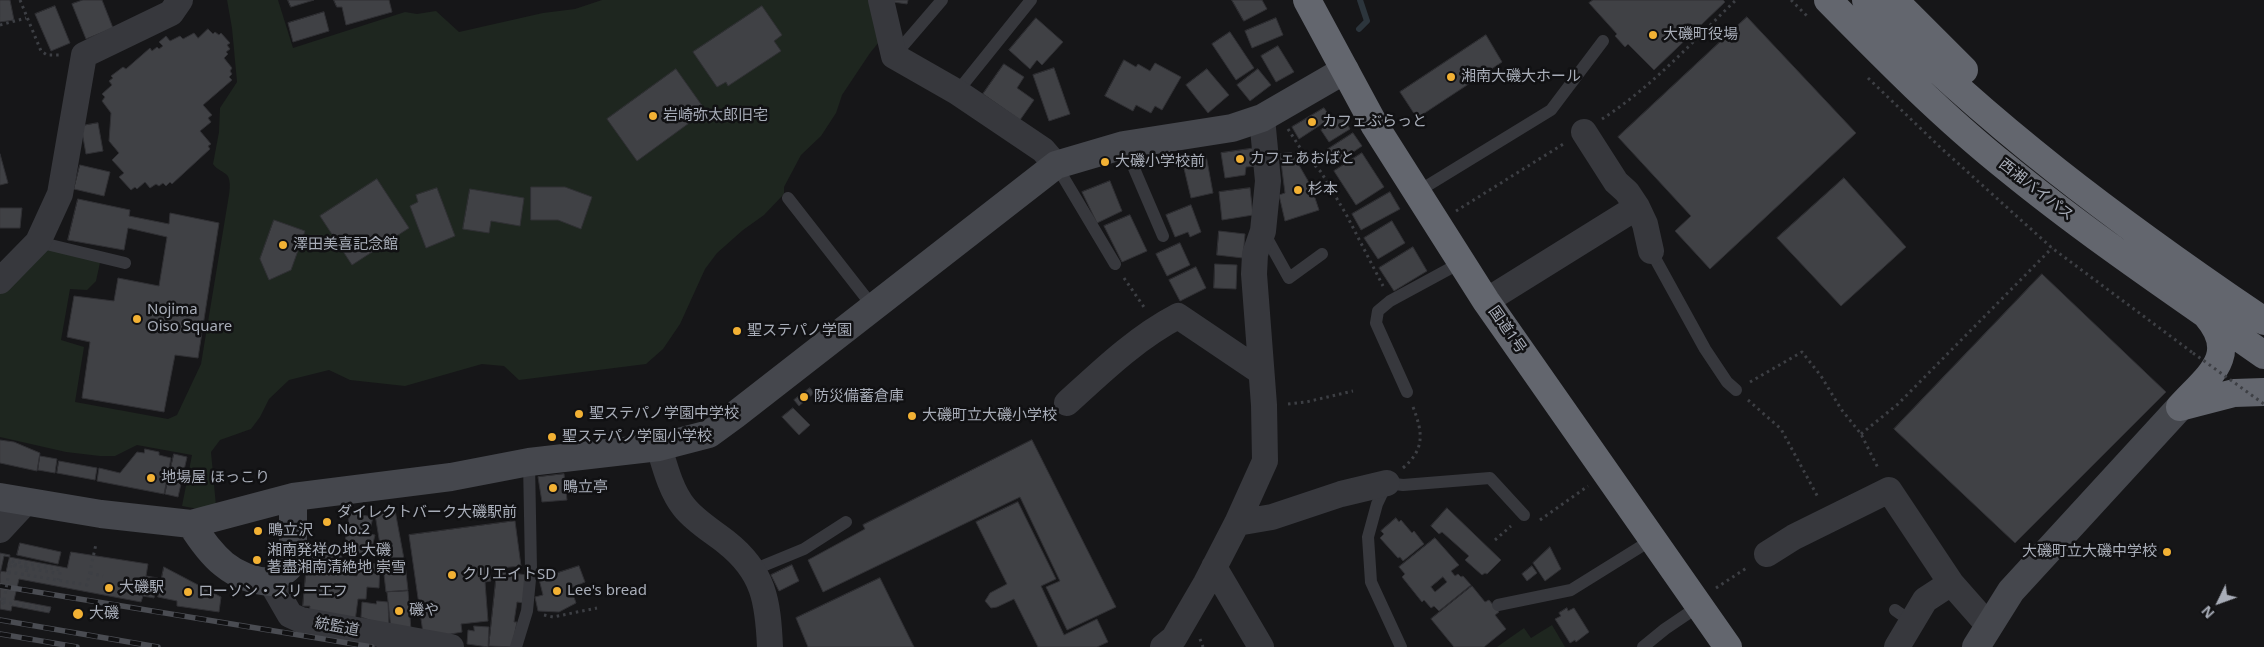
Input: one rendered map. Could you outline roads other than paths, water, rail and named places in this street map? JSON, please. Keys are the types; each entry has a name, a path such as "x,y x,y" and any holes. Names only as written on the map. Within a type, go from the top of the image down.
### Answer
{"highway":[{"name":"国道1号","path":"1307,0 1375,126 1486,301 1653,539 1705,599 1728,647"},
{"name":"西湘バイパス","path":"1828,0 1908,81 2005,167 2058,208 2264,355"},
{"name":"西湘バイパス","path":"1866,0 1922,56 2018,142 2086,196 2257,316"},
{"path":"1894,0 1945,52 1994,97 2030,128 2129,206 2257,316"},
{"path":"2180,407 2221,360 2223,350 2221,336 2204,313"},
{"path":"2180,407 2234,393 2264,392"}],"street":[{"path":"0,281 38,242 63,185 84,55 171,13 180,0"},
{"path":"881,0 894,56 957,92 1043,150 1056,166"},
{"path":"0,497 191,524 293,497 451,477 529,462 660,447 709,434 1056,166 1070,160 1124,145 1273,120 1345,70"},
{"path":"1163,647 1174,638 1206,583 1237,523 1265,461 1264,405 1254,261 1263,231 1273,120"},
{"path":"1584,132 1616,182 1627,192 1637,207 1645,224 1651,251"},
{"path":"1486,301 1637,207"},
{"path":"1067,403 1121,354 1158,326 1178,316 1261,372"},
{"path":"1767,554 1830,519 1890,490 1951,583 1982,636 2011,591 2180,407"},
{"path":"660,447 668,476 683,506 694,518 731,546 753,570 764,592 769,620 770,647"},
{"path":"1237,523 1272,517 1341,494 1387,483"},
{"path":"1250,492 1260,498 1272,517"},
{"path":"191,524 207,550 220,563 254,581 271,582 288,568 293,554 293,497"},
{"path":"0,530 26,502"},
{"path":"1214,567 1261,647"},
{"name":"統監道","path":"271,582 290,615 300,620 451,647"},
{"path":"1897,647 1903,616 1951,583"}],"lane":[{"path":"894,56 942,0"},
{"path":"957,92 1031,0"},
{"path":"1417,192 1551,110 1603,42"},
{"path":"1124,145 1163,236"},
{"path":"1056,166 1115,264"},
{"path":"788,198 874,308"},
{"path":"1263,231 1289,278 1322,254"},
{"path":"38,242 125,263"},
{"path":"1651,251 1705,350 1736,390"},
{"path":"1407,392 1376,323 1378,311 1390,300 1462,262"},
{"path":"516,647 527,611 531,569 529,462"},
{"path":"1401,647 1371,582 1368,536 1377,504 1387,483 1403,485 1490,478 1524,515"},
{"path":"753,570 804,550 846,522"},
{"path":"1498,605 1572,590 1653,539"},
{"path":"1644,647 1705,599"}],"waterway":[{"path":"1359,29 1367,21 1360,0"}],"railway":[{"path":"0,586 372,647"},
{"path":"0,620 158,647"},
{"path":"0,634 77,647"}],"place":[{"name":"大磯町役場","path":"1653,35"},
{"name":"湘南大磯大ホール","path":"1451,77"},
{"name":"岩崎弥太郎旧宅","path":"653,116"},
{"name":"カフェぶらっと","path":"1312,122"},
{"name":"カフェあおばと","path":"1240,159"},
{"name":"大磯小学校前","path":"1105,162"},
{"name":"杉本","path":"1298,190"},
{"name":"澤田美喜記念館","path":"283,245"},
{"name":"Nojima Oiso Square","path":"137,319"},
{"name":"聖ステパノ学園","path":"737,331"},
{"name":"防災備蓄倉庫","path":"804,397"},
{"name":"聖ステパノ学園中学校","path":"579,414"},
{"name":"大磯町立大磯小学校","path":"912,416"},
{"name":"聖ステパノ学園小学校","path":"552,437"},
{"name":"地場屋 ほっこり","path":"151,478"},
{"name":"鴫立亭","path":"553,488"},
{"name":"ダイレクトバーク大磯駅前 No.2","path":"327,522"},
{"name":"鴫立沢","path":"258,531"},
{"name":"大磯町立大磯中学校","path":"2167,552"},
{"name":"湘南発祥の地 大磯 著盡湘南清絶地 崇雪","path":"257,560"},
{"name":"クリエイトSD","path":"452,575"},
{"name":"大磯駅","path":"109,588"},
{"name":"Lee's bread","path":"557,591"},
{"name":"ローソン・スリーエフ","path":"188,592"},
{"name":"磯や","path":"399,611"},
{"name":"大磯","path":"78,614"}]}
